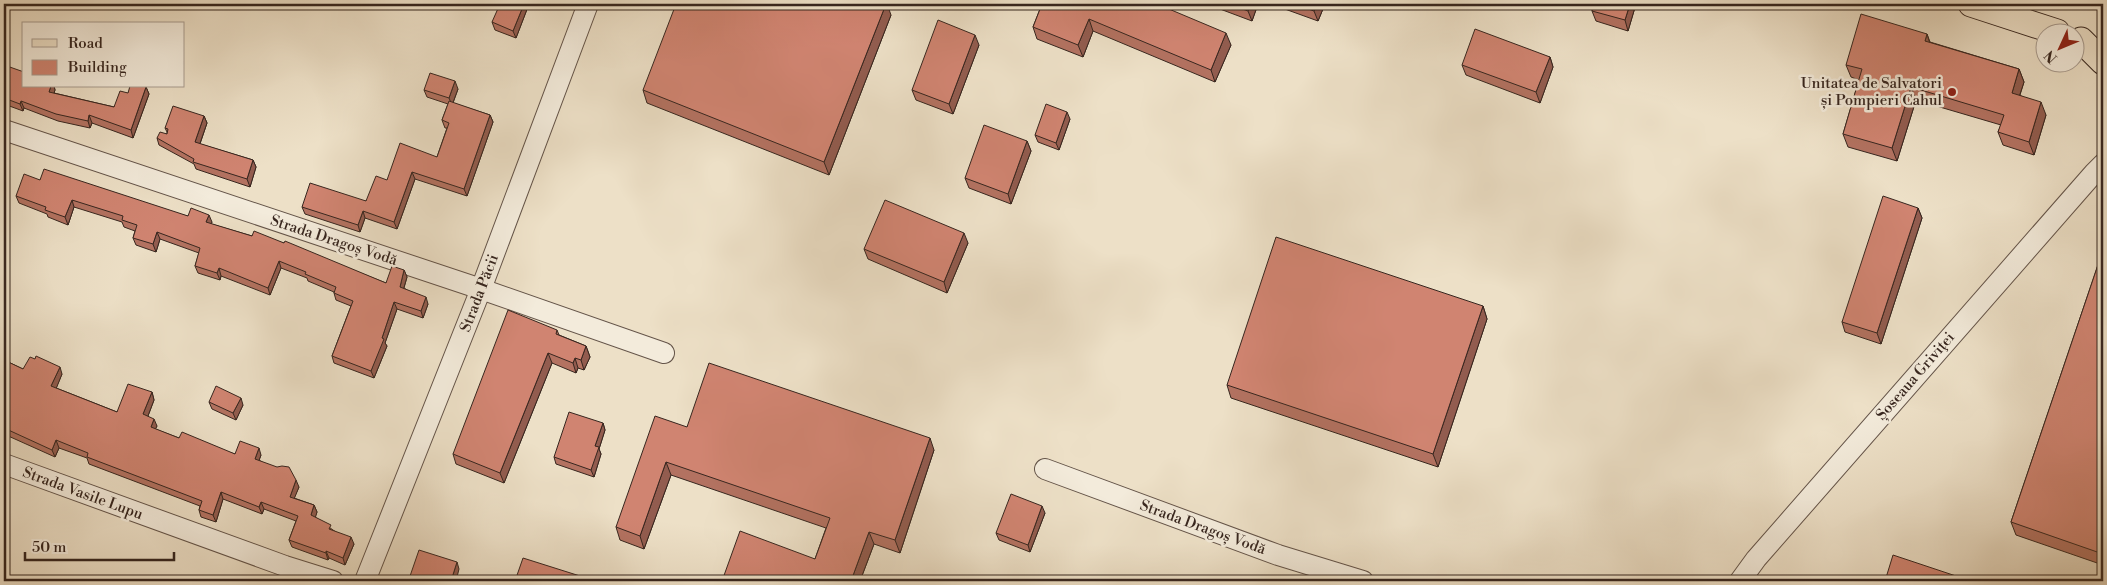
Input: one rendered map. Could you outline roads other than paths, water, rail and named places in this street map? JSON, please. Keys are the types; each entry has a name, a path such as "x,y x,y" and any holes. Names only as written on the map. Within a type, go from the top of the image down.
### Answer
{"main road":[{"path":"1971,4 2034,25"},
{"path":"2086,41 2103,62"}],"street":[{"name":"Strada Păcii","path":"365,581 481,288 588,4"},
{"name":"Strada Dragoș Vodă","path":"4,130 481,288 664,353"},
{"name":"Șoseaua Griviţei","path":"1740,581 1756,559 1893,400 2098,169 2103,148"},
{"name":"Strada Vasile Lupu","path":"4,464 285,566 333,581"},
{"name":"Strada Dragoș Vodă","path":"1045,469 1278,555 1363,581"}],"place":[{"name":"Unitatea de Salvatori și Pompieri Cahul","path":"1952,92"}]}
